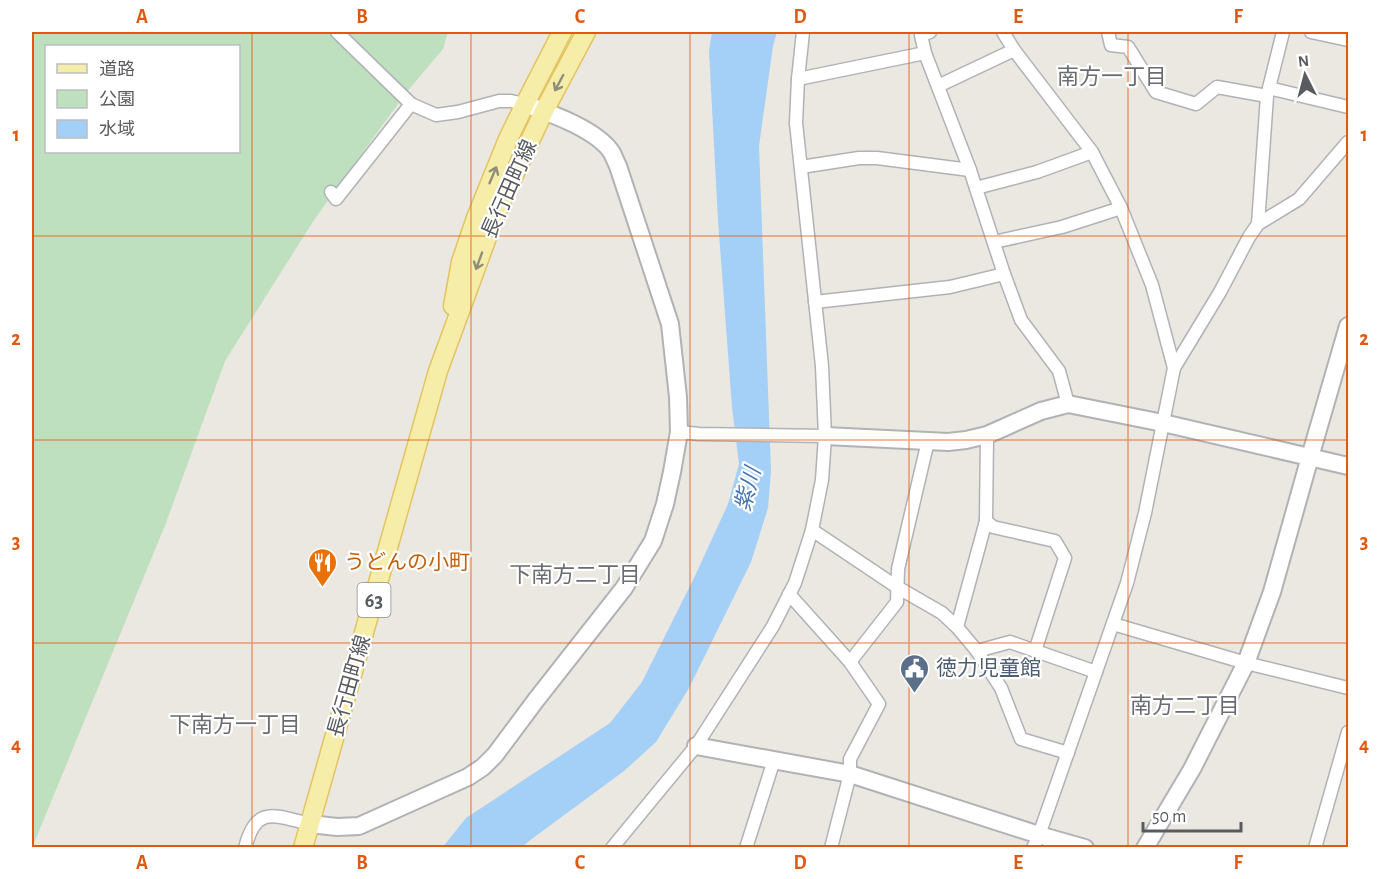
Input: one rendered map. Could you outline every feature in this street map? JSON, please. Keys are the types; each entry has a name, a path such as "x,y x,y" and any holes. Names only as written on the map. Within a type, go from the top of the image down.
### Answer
{"main road":[{"name":"長行田町線","path":"444,352 461,262 476,218 525,104 562,32"},
{"name":"長行田町線","path":"303,848 444,352 496,213 544,111 586,32"}],"street":[{"path":"244,848 252,826 261,818 273,816 336,827 360,826 483,768 624,588 653,541 665,504 679,432 678,397 670,324 612,152 585,130 544,111 511,101 499,101 458,112 436,115 411,104 337,32"},
{"path":"612,848 696,746 773,626 795,583 812,530 822,480 825,436 822,366 796,123 803,32"},
{"path":"930,32 921,35 925,53 970,170 1021,320 1059,371 1068,404"},
{"path":"1003,32 1014,50 1092,152 1121,208 1152,285 1174,368"},
{"path":"1108,32 1111,45 1128,47 1156,92 1196,104 1217,87 1268,92 1348,106"},
{"path":"1258,224 1268,92 1283,32"},
{"path":"1311,32 1348,40"},
{"path":"938,86 1014,50"},
{"path":"798,79 925,53"},
{"path":"331,192 336,199 411,104"},
{"path":"1036,841 1127,583 1174,368 1258,224 1299,199 1348,142"},
{"path":"976,188 1037,172 1092,152"},
{"path":"801,167 860,158 878,158 970,170"},
{"path":"994,242 1062,227 1121,208"},
{"path":"815,302 950,288 1004,274"},
{"path":"1145,848 1192,769 1246,663 1272,592 1310,457 1346,348 1348,326"},
{"path":"679,432 948,442 987,435 1041,411 1068,404 1163,423 1348,466"},
{"path":"957,627 986,521 987,435"},
{"path":"850,662 897,602 898,569 928,441"},
{"path":"986,521 993,527 1055,542 1065,558 1035,651"},
{"path":"812,530 897,587 942,613 977,651 1001,688 1021,739 1068,753"},
{"path":"789,594 850,662 879,704 850,759 850,774 831,848"},
{"path":"1113,624 1246,663 1348,688"},
{"path":"977,651 1010,642 1096,672"},
{"path":"1315,848 1343,772 1348,732"},
{"path":"696,746 850,774 1036,841 1085,848"},
{"path":"746,848 774,760"}],"green space":[{"path":"32,32 448,32 443,49 405,94 314,220 225,361 166,523 32,848"}],"water":[{"name":"紫川","path":"712,32 777,32 759,146 771,471 768,508 751,562 689,688 656,742 624,771 522,847 442,848 466,818 610,723 642,682 728,504 739,464 732,407 718,220 709,51"}],"place":[{"name":"うどんの小町","path":"323,588"},
{"name":"徳力児童館","path":"915,694"}],"district":[{"name":"南方一丁目","path":"1112,76"},
{"name":"下南方二丁目","path":"575,574"},
{"name":"南方二丁目","path":"1185,705"},
{"name":"下南方一丁目","path":"235,724"}]}
